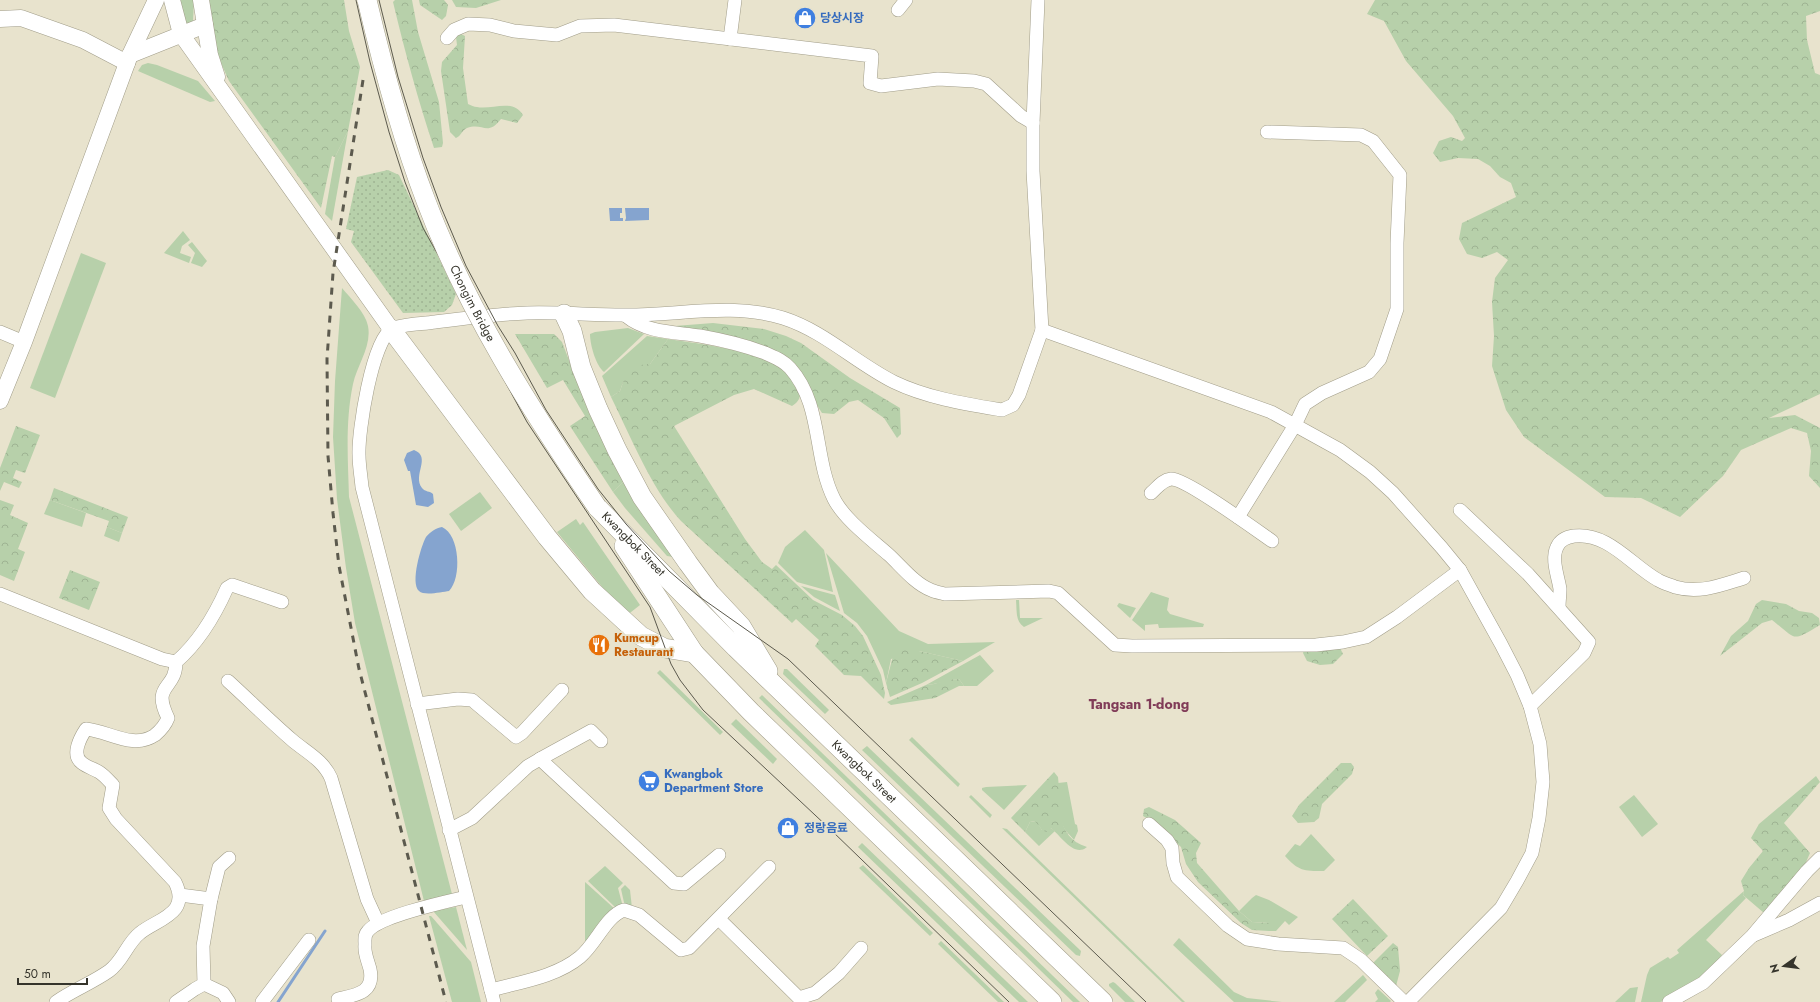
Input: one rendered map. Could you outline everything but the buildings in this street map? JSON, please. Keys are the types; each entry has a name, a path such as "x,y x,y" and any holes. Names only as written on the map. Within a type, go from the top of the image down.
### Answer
{"highway":[{"name":"Chongim Bridge","path":"367,0 387,81 426,201 459,277 536,416 597,507"},
{"path":"564,314 572,331 581,367 598,409 617,450 642,497 710,593 741,626 764,664 775,686"},
{"path":"391,329 547,537 592,591 641,636 664,648 694,654"},
{"name":"Kwangbok Street","path":"597,507 694,654 762,723 1052,1002"},
{"name":"Kwangbok Street","path":"597,507 690,603 1103,1002"}],"main road":[{"path":"0,401 24,342 129,59 156,0"},
{"path":"172,0 181,34 391,329"},
{"path":"201,0 210,55 221,91"},
{"path":"0,19 21,18 83,40 129,59 181,34 205,25"}],"street":[{"path":"730,38 735,0"},
{"path":"769,867 689,948 681,950 639,915 624,910 613,916 596,941 581,957 565,967 492,996 367,512 362,487 359,455 361,425 371,374 381,341 391,329 404,326 527,313 626,316 727,310 759,312 785,319 807,328 828,340 871,369 916,391 931,396 1002,410 1013,405 1020,395 1042,330 1036,233 1033,123 1038,0"},
{"path":"447,38 460,26 477,24 502,27 514,31 557,35 580,26 614,25 872,56 870,83 881,86 938,79 986,84 1022,116 1033,123"},
{"path":"1238,517 1295,425 1306,404 1322,393 1369,372 1380,359 1397,308 1397,244 1400,175 1373,141 1361,135 1267,132"},
{"path":"626,316 635,323 652,329 730,342 759,351 784,362 792,369 806,390 811,406 826,481 834,500 846,516 917,581 930,590 945,594 1049,591 1058,594 1115,645 1316,645 1343,642 1366,637 1397,617 1460,570"},
{"path":"1042,330 1271,412 1340,450 1370,472 1394,493 1460,570 1514,669 1530,706 1540,744 1543,782 1540,818 1532,853 1500,908 1408,1002"},
{"path":"0,332 24,342"},
{"path":"1151,493 1165,480 1173,479 1194,489 1272,541"},
{"path":"1460,510 1528,574 1589,642 1584,654 1530,706"},
{"path":"1559,607 1560,590 1555,558 1556,547 1560,541 1570,536 1583,535 1597,537 1659,580 1676,587 1702,589 1719,587 1744,578"},
{"path":"56,1002 69,992 109,971 118,963 132,940 172,912 180,894 175,882 116,819 109,808 113,785 100,772 81,763 77,758 76,750 82,734 86,729 122,739 142,741 150,738 165,726 168,718 161,701 162,693 175,675 176,662 186,654 211,619 227,588 232,584 282,602"},
{"path":"0,594 162,659 176,662"},
{"path":"228,681 292,741 323,764 327,769 367,899 378,923"},
{"path":"417,704 458,698 472,700 516,737 522,733 562,690"},
{"path":"449,830 472,818 528,766 591,731 601,740"},
{"path":"540,759 674,883 684,884 719,855"},
{"path":"1149,824 1167,840 1172,848 1173,863 1178,877 1228,926 1247,939 1278,944 1343,948 1361,960 1404,1002"},
{"path":"204,984 203,946 211,899 219,867 229,858"},
{"path":"1669,1002 1703,982 1752,936 1807,870 1820,858"},
{"path":"180,894 211,899"},
{"path":"338,999 356,994 366,989 370,984 370,970 364,950 365,936 369,929 378,923 422,908 466,897"},
{"path":"1752,936 1789,920 1820,903"},
{"path":"719,919 792,998 799,998 815,993 839,973 861,948"},
{"path":"262,1002 309,940"},
{"path":"176,1002 204,984"},
{"path":"204,984 223,994 229,1002"}],"green space":[{"path":"179,0 194,0 193,21 191,25 184,24"},
{"path":"208,0 344,0 349,31 360,67 348,131 335,157 332,156 321,208 229,81 217,54"},
{"path":"395,0 412,0 418,32 439,102 443,143 442,147 434,148 428,130 402,39 393,2"},
{"path":"419,0 444,0 448,5 446,16 442,20 420,5"},
{"path":"452,0 501,0 476,8 456,7"},
{"path":"1375,0 1820,0 1820,11 1806,16 1807,40 1815,73 1820,75 1820,394 1769,418 1795,415 1820,428 1820,488 1809,476 1811,451 1807,433 1791,428 1741,450 1723,476 1680,517 1641,498 1605,497 1524,437 1506,410 1492,366 1494,336 1492,302 1495,278 1508,260 1497,252 1482,258 1467,254 1459,239 1462,223 1516,197 1511,183 1500,177 1490,166 1478,159 1458,158 1440,162 1433,153 1439,141 1451,137 1462,141 1465,138 1453,116 1406,61 1384,21 1367,14"},
{"path":"459,33 465,36 463,68 468,104 483,108 502,106 514,107 523,115 517,123 501,119 492,127 467,128 456,138 450,132 441,71 442,62 457,45 456,37"},
{"path":"148,63 198,81 215,101 210,102 138,71 142,65"},
{"path":"348,131 332,221 325,214 335,157"},
{"path":"388,170 399,175 456,294 452,305 444,312 403,313 351,242 354,231 346,229 357,177"},
{"path":"183,231 190,240 182,246 180,253 191,257 189,263 164,253"},
{"path":"192,242 207,261 202,267 191,263 195,253 188,245"},
{"path":"81,253 106,263 55,398 30,388"},
{"path":"342,288 364,316 369,333 366,348 355,377 350,398 348,441 349,497 452,894 424,901 355,623 346,568 337,499 333,437 335,381"},
{"path":"713,323 764,329 786,336 801,343 850,378 900,408 901,434 897,438 884,418 858,400 849,402 834,414 822,413 789,361 662,327"},
{"path":"628,328 644,334 604,372 598,365 594,355 590,334"},
{"path":"515,334 554,334 562,342 590,415 624,481 613,492 570,426 585,416 563,380 547,388"},
{"path":"647,336 668,339 650,364 623,382 620,391 611,397 602,376"},
{"path":"668,339 728,349 759,357 783,370 798,389 800,397 792,406 754,389 734,395 674,426 745,539 762,562 772,569 776,565 813,600 842,615 855,626 863,636 881,675 885,693 884,699 861,676 844,675 815,646 819,640 796,619 792,623 681,521 660,494 642,462 611,397 620,391 623,382 635,367 650,364"},
{"path":"16,426 40,435 25,473 16,470 13,478 22,482 19,488 4,482 0,491 0,468"},
{"path":"624,481 673,557 667,556 613,492"},
{"path":"54,488 128,517 122,533 107,527 109,521 50,500"},
{"path":"480,492 492,508 461,531 449,514"},
{"path":"0,500 14,505 10,515 28,523 18,549 25,552 14,581 0,575"},
{"path":"50,500 86,513 82,527 44,514"},
{"path":"576,519 580,525 583,522 640,605 626,616 557,532"},
{"path":"107,527 122,533 119,542 104,536"},
{"path":"805,530 824,550 833,592 797,582 778,563 785,547"},
{"path":"826,553 899,631 928,644 995,642 963,661 919,651 891,659 886,683 883,670 867,636 857,623 844,613"},
{"path":"70,570 100,582 89,610 59,598"},
{"path":"801,586 835,595 840,611 814,597"},
{"path":"1151,592 1169,598 1167,610 1170,614 1204,624 1203,627 1159,628 1158,624 1145,625 1145,631 1132,620"},
{"path":"1016,600 1019,600 1020,618 1043,618 1024,627 1021,625 1018,618"},
{"path":"1762,600 1786,604 1799,611 1812,613 1819,618 1820,625 1803,634 1794,636 1790,635 1772,620 1762,623 1720,656 1731,636 1748,621 1756,604"},
{"path":"1119,603 1136,608 1130,618 1117,606"},
{"path":"895,648 919,651 963,661 922,683 890,697 886,683"},
{"path":"1305,648 1340,648 1343,654 1333,664 1320,665 1307,661 1303,653"},
{"path":"980,655 994,671 977,686 964,686 959,679 926,685"},
{"path":"784,669 787,669 829,710 825,714 783,674"},
{"path":"660,670 723,732 720,735 657,673"},
{"path":"959,679 964,686 959,686 935,698 891,705 887,702 926,685"},
{"path":"762,695 1080,1002 1073,1002 759,698"},
{"path":"736,719 777,759 773,764 731,724"},
{"path":"912,737 960,784 958,787 909,740"},
{"path":"867,746 1081,951 1080,956 1076,955 862,750"},
{"path":"1341,763 1351,763 1354,767 1352,774 1322,804 1319,818 1314,822 1298,823 1292,816 1299,805"},
{"path":"1054,772 1058,777 1061,818 1064,827 1069,836 1076,842 1087,847 1082,850 1072,848 1051,828 1046,832 1042,830 1035,821 1030,822 1025,832 1011,818"},
{"path":"1816,776 1820,782 1784,823 1810,853 1803,869 1764,913 1743,895 1744,891 1741,881 1749,868 1763,851 1751,838 1759,824"},
{"path":"1067,782 1075,824 1077,825 1078,831 1074,840 1064,828 1059,811 1058,783"},
{"path":"1027,785 1004,810 982,790 982,788 986,787"},
{"path":"971,795 992,815 990,818 969,797"},
{"path":"1634,795 1658,824 1642,837 1619,807"},
{"path":"1149,807 1175,820 1201,843 1196,853 1197,863 1239,911 1252,922 1269,923 1269,931 1252,930 1241,923 1198,882 1186,864 1181,847 1154,822 1143,816 1144,809"},
{"path":"1036,821 1042,830 1051,828 1055,831 1039,846 1025,832 1030,822"},
{"path":"1002,828 1007,829 1185,1002 1182,1002"},
{"path":"1311,834 1335,860 1324,871 1302,869 1294,865 1285,856 1295,844 1300,846"},
{"path":"862,843 1028,1002 1019,1002 858,847"},
{"path":"863,865 933,933 930,936 859,868"},
{"path":"605,866 623,883 618,888 623,907 616,908 588,881"},
{"path":"585,882 616,910 585,945"},
{"path":"625,885 630,890 632,908 625,907 621,889"},
{"path":"1744,891 1743,895 1746,898 1706,940 1722,955 1717,961 1694,983 1667,1000 1660,1002 1641,1002 1650,968 1668,957 1670,959 1679,953 1677,950"},
{"path":"1256,895 1269,900 1298,917 1289,925 1285,921 1276,931 1269,931 1269,923 1252,922 1239,911"},
{"path":"1353,899 1388,936 1367,956 1332,919"},
{"path":"456,907 467,950 433,911"},
{"path":"429,916 431,916 471,962 481,1002 452,1002"},
{"path":"1179,938 1234,992 1247,998 1282,1002 1234,1002 1173,945"},
{"path":"941,941 1004,1002 998,1002 938,944"},
{"path":"1393,943 1398,947 1400,971 1396,986 1373,963"},
{"path":"1363,975 1367,980 1345,1002 1334,1002"},
{"path":"1113,982 1135,1002 1125,1002 1109,986 1109,984"},
{"path":"1638,987 1635,1002 1615,1002 1630,988"},
{"path":"1378,989 1391,1001 1390,1002 1375,1002 1378,999 1375,993"}],"water":[{"path":"609,208 622,208 620,218 623,218 623,221 610,221"},
{"path":"625,208 649,208 649,220 625,221"},
{"path":"414,450 419,453 421,457 422,462 419,478 422,488 433,494 434,503 428,507 416,505 410,471 408,471 404,460 407,453"},
{"path":"442,527 453,539 456,547 456,577 449,591 433,593 421,592 417,587 416,573 422,548 426,537 435,529"}],"waterway":[{"path":"278,1002 325,931"}],"tram line":[{"path":"356,0 370,62 389,132 405,182 423,228 527,422 650,607 671,664 680,680 703,710 831,830 1009,1002"},
{"path":"379,0 398,77 423,158 441,207 466,266 546,410 598,489 626,524 669,571 697,595 788,659 1146,1002"}],"railway":[{"path":"363,80 333,273 327,359 328,456 333,513 339,566 359,669 446,1002"}],"place":[{"name":"당상시장","path":"805,18"},
{"name":"Kumcup Restaurant","path":"599,645"},
{"name":"Kwangbok Department Store","path":"649,781"},
{"name":"정랑음료","path":"788,828"}],"district":[{"name":"Tangsan 1-dong","path":"1139,704"}]}
